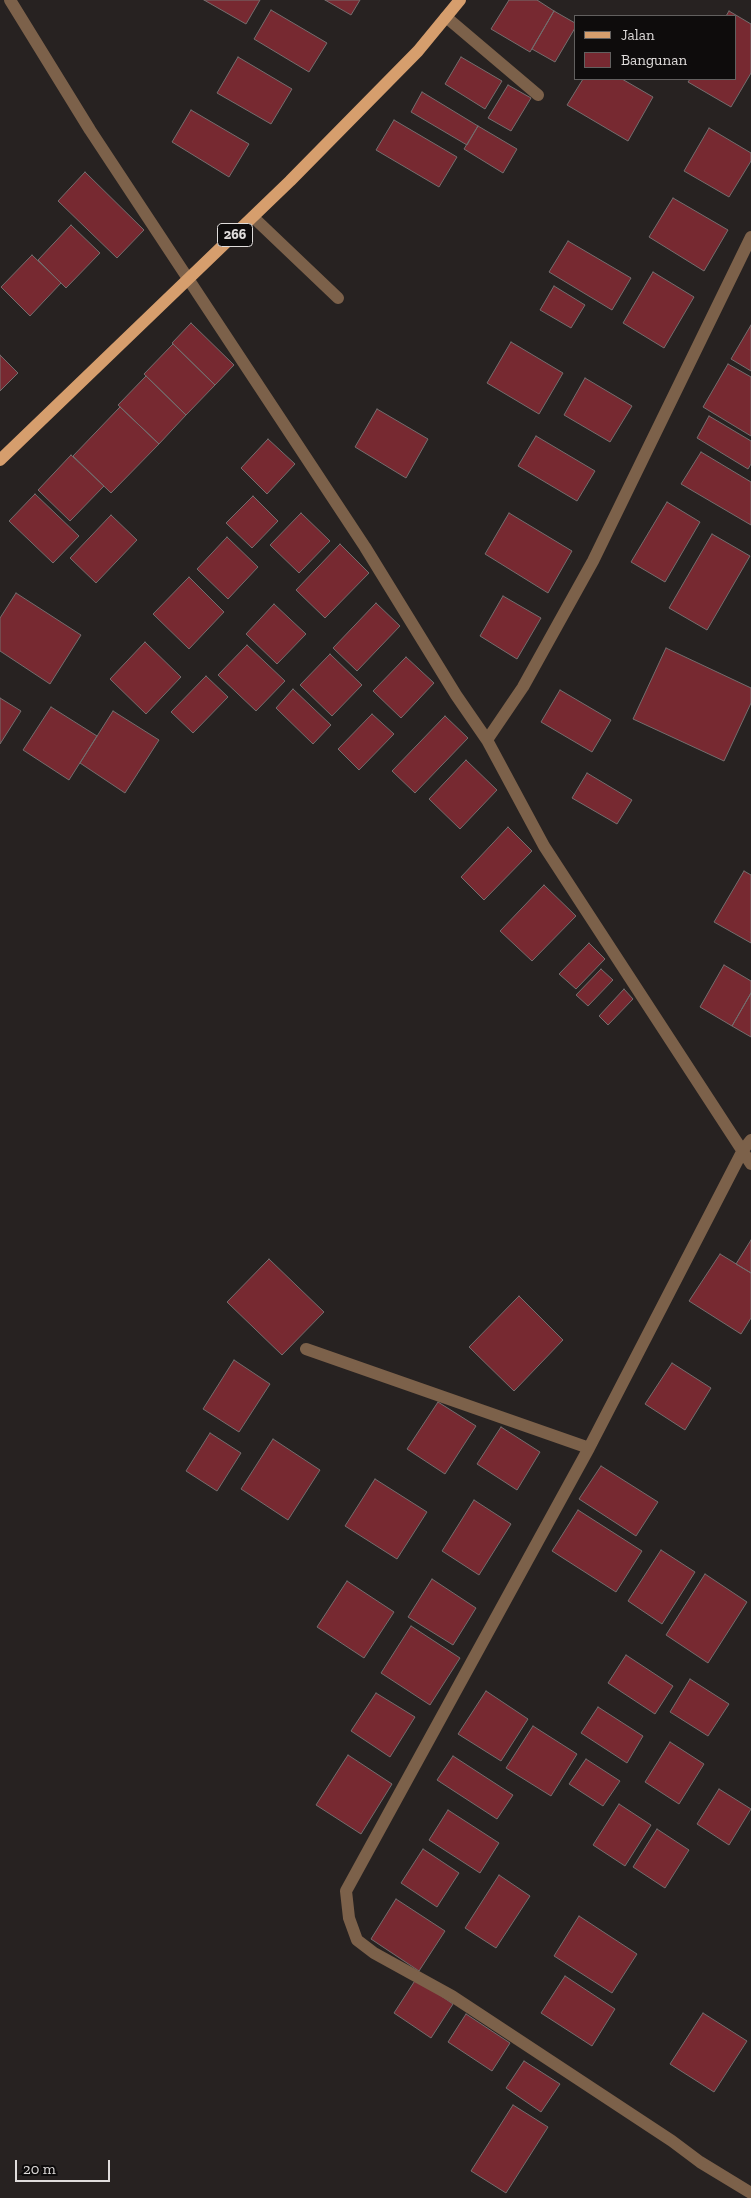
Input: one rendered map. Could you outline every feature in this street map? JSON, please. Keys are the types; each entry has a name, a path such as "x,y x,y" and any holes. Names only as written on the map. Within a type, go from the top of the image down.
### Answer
{"main road":[{"name":"266","path":"0,460 254,217 418,50 460,0"}],"street":[{"path":"10,0 90,130 365,547 456,696 487,740 544,846 747,1145 751,1164"},
{"path":"446,17 538,95"},
{"path":"254,217 338,298"},
{"path":"487,740 523,687 592,561 751,237"},
{"path":"747,1145 589,1448 346,1891 349,1918 357,1940 374,1953 452,1996 672,2141 700,2162 751,2193"},
{"path":"306,1349 589,1448"}],"building":[{"path":"204,0 260,0 246,24"},
{"path":"325,0 360,0 351,15"},
{"path":"509,0 537,0 554,11 530,52 491,29"},
{"path":"271,10 327,43 309,72 254,39"},
{"path":"554,11 574,22 574,30 555,62 532,49"},
{"path":"729,11 736,15 727,15"},
{"path":"736,15 751,24 751,73 731,107 688,82 689,80 736,80"},
{"path":"238,57 292,89 271,124 217,93"},
{"path":"461,57 502,81 485,109 445,84"},
{"path":"582,80 624,80 653,97 628,141 567,105"},
{"path":"508,85 531,98 511,131 488,118"},
{"path":"422,92 478,126 467,145 411,112"},
{"path":"191,110 249,144 229,177 172,142"},
{"path":"394,120 457,157 439,187 376,150"},
{"path":"478,126 517,149 503,173 464,149"},
{"path":"709,128 751,153 751,161 729,197 684,171"},
{"path":"85,172 144,230 117,258 58,201"},
{"path":"673,198 728,230 704,271 649,237"},
{"path":"71,225 100,253 66,288 38,260"},
{"path":"568,241 631,278 612,310 549,272"},
{"path":"32,255 61,283 30,316 1,287"},
{"path":"653,272 694,297 664,348 623,323"},
{"path":"554,286 585,305 571,328 540,310"},
{"path":"191,323 234,365 215,385 172,343"},
{"path":"751,325 751,371 731,359"},
{"path":"511,342 563,373 539,414 487,383"},
{"path":"173,344 215,385 186,415 144,374"},
{"path":"0,355 18,373 0,391"},
{"path":"728,364 751,377 751,436 703,407"},
{"path":"146,376 186,415 159,444 118,405"},
{"path":"585,378 632,406 610,442 564,415"},
{"path":"120,407 159,444 111,493 73,456"},
{"path":"377,409 428,439 406,478 355,447"},
{"path":"709,416 751,441 751,464 748,469 697,438"},
{"path":"536,436 595,471 577,501 518,466"},
{"path":"268,439 295,464 267,494 241,468"},
{"path":"701,452 751,482 751,525 681,484"},
{"path":"71,455 104,486 70,521 38,490"},
{"path":"35,494 79,536 53,563 9,521"},
{"path":"253,496 278,521 252,548 226,523"},
{"path":"667,502 700,522 665,582 631,562"},
{"path":"301,513 330,541 299,573 270,545"},
{"path":"509,513 572,551 548,593 485,554"},
{"path":"111,515 137,540 96,583 70,558"},
{"path":"712,534 750,556 707,630 669,608"},
{"path":"227,537 258,567 228,599 197,569"},
{"path":"340,544 369,573 325,618 296,590"},
{"path":"189,577 224,612 189,649 153,614"},
{"path":"16,593 81,635 50,684 0,651 0,618"},
{"path":"503,596 541,618 517,659 480,636"},
{"path":"376,603 400,626 357,671 333,648"},
{"path":"274,604 306,634 277,664 246,634"},
{"path":"145,642 181,677 146,714 110,679"},
{"path":"247,645 285,681 256,711 218,675"},
{"path":"666,648 751,688 751,703 724,761 633,719"},
{"path":"330,654 362,685 332,716 300,685"},
{"path":"406,657 434,683 401,718 373,691"},
{"path":"206,676 228,697 193,733 171,712"},
{"path":"293,689 331,725 313,744 276,708"},
{"path":"560,690 611,720 592,752 541,722"},
{"path":"0,698 21,711 0,744"},
{"path":"51,707 97,736 69,780 23,750"},
{"path":"113,711 159,740 125,793 80,763"},
{"path":"372,714 394,734 359,770 338,749"},
{"path":"445,716 468,738 415,793 392,771"},
{"path":"466,760 497,790 460,829 429,799"},
{"path":"587,773 632,800 617,824 572,798"},
{"path":"508,827 532,851 484,900 461,877"},
{"path":"744,871 751,875 751,943 714,922"},
{"path":"544,885 576,916 532,961 500,931"},
{"path":"589,943 605,959 576,989 559,974"},
{"path":"724,965 751,981 751,993 732,1026 700,1007"},
{"path":"601,969 613,980 588,1006 576,995"},
{"path":"624,989 633,999 608,1025 599,1016"},
{"path":"751,993 751,1037 732,1026"},
{"path":"751,1240 751,1273 736,1264"},
{"path":"720,1254 751,1273 751,1318 741,1334 689,1301"},
{"path":"269,1259 324,1312 282,1355 227,1302"},
{"path":"519,1296 563,1340 514,1391 469,1347"},
{"path":"234,1360 270,1384 239,1432 203,1409"},
{"path":"672,1363 711,1388 685,1430 645,1404"},
{"path":"438,1402 476,1426 445,1474 407,1449"},
{"path":"501,1427 540,1452 517,1490 477,1464"},
{"path":"210,1433 241,1453 217,1491 186,1471"},
{"path":"273,1439 320,1470 288,1520 241,1489"},
{"path":"601,1466 658,1502 636,1536 579,1499"},
{"path":"375,1479 427,1512 397,1559 345,1526"},
{"path":"474,1500 511,1524 479,1575 442,1551"},
{"path":"578,1510 642,1551 616,1592 552,1551"},
{"path":"661,1550 695,1572 662,1624 628,1601"},
{"path":"705,1574 747,1602 708,1663 666,1635"},
{"path":"432,1579 476,1608 453,1645 408,1617"},
{"path":"347,1581 394,1612 364,1658 317,1627"},
{"path":"411,1626 460,1658 430,1705 381,1673"},
{"path":"626,1655 673,1686 655,1714 608,1683"},
{"path":"690,1679 729,1704 708,1736 670,1712"},
{"path":"486,1691 528,1719 501,1761 458,1734"},
{"path":"376,1693 415,1717 390,1757 351,1731"},
{"path":"598,1707 643,1736 627,1763 581,1733"},
{"path":"533,1726 577,1754 551,1796 506,1768"},
{"path":"670,1742 704,1764 679,1804 645,1782"},
{"path":"348,1755 392,1784 361,1834 316,1805"},
{"path":"453,1756 513,1795 497,1819 437,1780"},
{"path":"586,1759 620,1781 603,1806 569,1784"},
{"path":"719,1789 751,1809 729,1845 697,1824"},
{"path":"619,1804 651,1825 625,1866 593,1845"},
{"path":"448,1810 499,1843 480,1873 429,1840"},
{"path":"657,1829 689,1850 665,1888 633,1867"},
{"path":"423,1849 459,1873 437,1907 401,1883"},
{"path":"499,1875 530,1896 496,1948 465,1928"},
{"path":"396,1899 445,1931 419,1971 371,1939"},
{"path":"579,1916 637,1954 612,1993 554,1956"},
{"path":"565,1976 615,2009 592,2046 541,2013"},
{"path":"416,1979 453,2004 431,2038 394,2013"},
{"path":"703,2013 747,2041 714,2092 670,2064"},
{"path":"466,2014 510,2043 492,2071 448,2042"},
{"path":"524,2061 560,2084 541,2112 506,2088"},
{"path":"513,2105 548,2127 506,2193 471,2171"}]}
